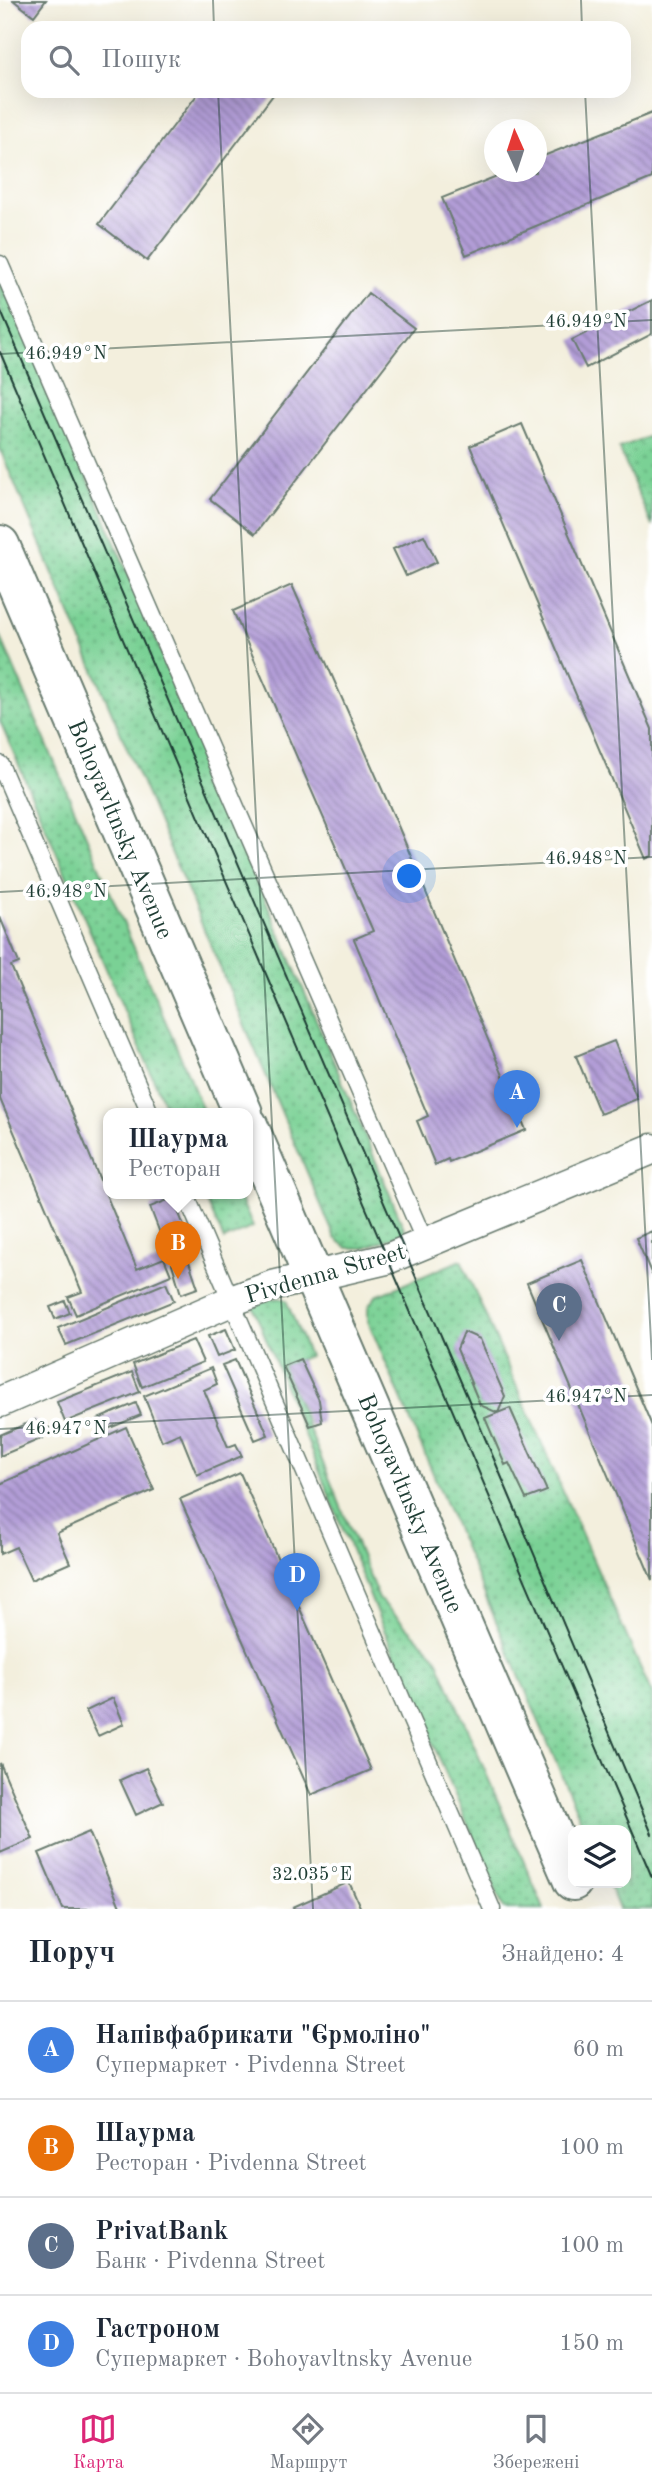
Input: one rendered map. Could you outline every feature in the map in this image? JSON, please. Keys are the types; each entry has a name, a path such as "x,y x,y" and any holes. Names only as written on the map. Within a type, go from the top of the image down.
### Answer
{"main road":[{"name":"Bohoyavltnsky Avenue","path":"0,545 241,1108"},
{"name":"Bohoyavltnsky Avenue","path":"253,1137 568,1868"},
{"name":"Bohoyavltnsky Avenue","path":"576,1888 585,1909"}],"street":[{"name":"Pivdenna Street","path":"0,1402 231,1301 272,1286 387,1259 652,1149"}],"lane":[{"path":"0,264 425,1242"},
{"path":"0,764 148,1108"},
{"path":"188,1199 492,1909"}],"green space":[{"path":"0,270 406,1233 364,1248 348,1248 335,1238 0,449"},
{"path":"652,435 652,526 619,448"},
{"path":"0,635 202,1108 166,1108 0,721"},
{"path":"206,1199 241,1199 253,1227 224,1240"},
{"path":"461,1260 652,1694 652,1909 619,1909 610,1888 631,1888 631,1825 583,1825 368,1321 368,1307 376,1296"},
{"path":"279,1298 286,1300 309,1356 283,1366 379,1599 436,1656 544,1909 504,1909 373,1604 252,1304"}],"building":[{"path":"13,0 46,0 34,16"},
{"path":"195,98 271,98 147,261 99,224"},
{"path":"652,113 652,178 466,255 442,198 484,181 547,182 547,155"},
{"path":"368,293 414,328 255,534 210,499"},
{"path":"652,300 652,334 586,368 572,340"},
{"path":"522,424 652,729 652,856 646,859 470,446"},
{"path":"424,535 437,562 406,576 393,549"},
{"path":"292,585 396,821 526,1130 449,1162 448,1159 435,1165 417,1121 428,1116 354,939 373,931 233,611"},
{"path":"0,917 19,963 11,966 103,1187 103,1199 108,1199 137,1269 164,1258 171,1275 76,1315 68,1297 82,1292 0,1099"},
{"path":"614,1041 637,1099 600,1114 576,1056"},
{"path":"173,1199 187,1234 187,1248 168,1254 150,1207"},
{"path":"652,1231 652,1275 636,1238"},
{"path":"188,1259 198,1288 181,1294 172,1264"},
{"path":"582,1260 652,1426 652,1580 527,1283"},
{"path":"166,1283 174,1301 66,1345 58,1328"},
{"path":"65,1301 70,1313 55,1319 50,1307"},
{"path":"226,1329 235,1350 217,1357 208,1336"},
{"path":"464,1332 480,1339 505,1396 498,1413 480,1405 457,1349"},
{"path":"193,1340 203,1362 142,1387 133,1364"},
{"path":"300,1359 319,1400 322,1422 310,1426 283,1366"},
{"path":"235,1360 268,1435 255,1440 222,1365"},
{"path":"211,1368 217,1384 204,1390 228,1447 236,1444 242,1456 197,1475 180,1433 162,1441 144,1396"},
{"path":"132,1372 140,1392 65,1422 57,1402"},
{"path":"136,1403 141,1415 103,1431 98,1419"},
{"path":"510,1408 547,1491 526,1499 509,1463 505,1465 485,1418"},
{"path":"35,1420 43,1438 0,1456 0,1435"},
{"path":"126,1427 154,1490 57,1533 70,1563 31,1580 16,1547 0,1554 0,1484"},
{"path":"240,1473 371,1770 311,1795 180,1499"},
{"path":"113,1698 124,1724 98,1736 86,1711"},
{"path":"0,1763 33,1839 0,1853"},
{"path":"146,1768 163,1802 136,1815 120,1780"},
{"path":"89,1832 121,1909 63,1909 39,1853"},
{"path":"349,1882 361,1909 293,1907"}],"tram line":[{"path":"0,309 491,1452 652,1834"},
{"path":"0,352 652,1877"}],"place":[{"name":"Напівфабрикати \"Єрмоліно\"","path":"517,1128"},
{"name":"Шаурма","path":"178,1279"},
{"name":"PrivatBank","path":"559,1341"},
{"name":"Гастроном","path":"297,1611"}]}
